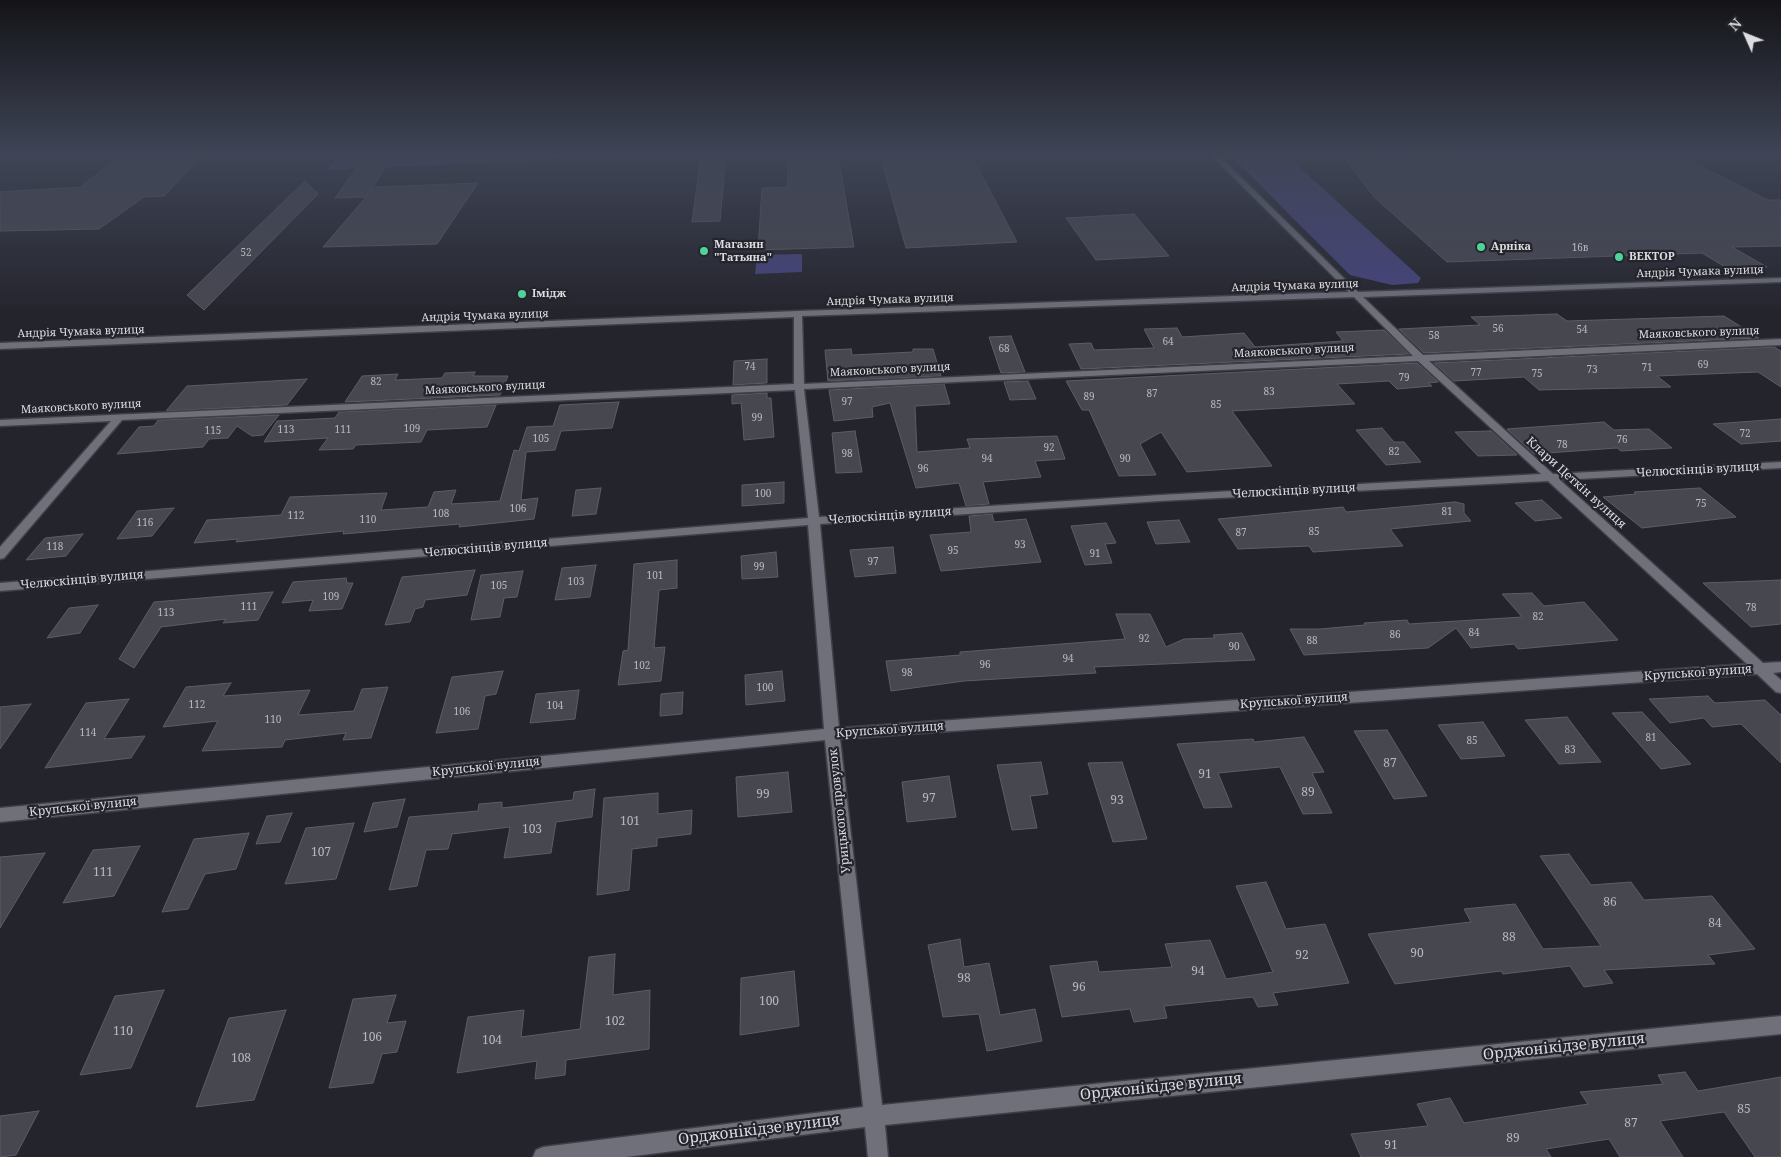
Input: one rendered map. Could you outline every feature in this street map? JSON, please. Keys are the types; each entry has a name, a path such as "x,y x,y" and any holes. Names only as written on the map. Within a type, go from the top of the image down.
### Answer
{"street":[{"name":"Клари Цеткін вулиця","path":"1268,209 1419,358 1781,688"},
{"name":"Андрія Чумака вулиця","path":"0,346 798,314 1781,280"},
{"name":"Урицького провулок","path":"798,314 799,386 814,521 832,734 878,1157"},
{"name":"Маяковського вулиця","path":"0,423 1781,342"},
{"path":"0,555 119,418"},
{"name":"Челюскінців вулиця","path":"0,587 814,521 1160,498 1781,465"},
{"name":"Крупської вулиця","path":"0,815 832,734 1781,667"},
{"name":"Орджонікідзе вулиця","path":"543,1157 873,1116 1781,1025"}],"shaded area":[{"path":"1284,209 1345,209 1421,278 1418,283 1392,285 1350,275"},
{"path":"802,254 802,272 755,274 757,255"}],"building":[{"path":"0,209 127,209 99,229 0,231"},
{"path":"276,209 303,209 204,310 187,295"},
{"path":"356,209 461,209 437,244 323,247"},
{"path":"694,209 721,209 720,221 692,222"},
{"path":"761,209 847,209 854,247 758,250"},
{"path":"895,209 1000,209 1017,242 906,248"},
{"path":"1387,209 1781,209 1781,246 1732,247 1767,267 1727,268 1702,253 1447,262"},
{"path":"1134,214 1169,256 1096,260 1066,218"},
{"path":"1557,314 1567,321 1724,316 1759,338 1424,353 1399,329 1480,325 1471,317"},
{"path":"1177,328 1182,337 1244,333 1255,347 1343,341 1336,332 1384,330 1409,354 1081,369 1069,344 1091,343 1094,350 1154,348 1144,329"},
{"path":"1011,336 1025,372 1001,373 989,337"},
{"path":"1774,347 1781,351 1781,387 1758,372 1657,376 1671,387 1539,390 1524,377 1454,381 1434,363"},
{"path":"851,349 852,355 913,352 913,349 933,349 941,376 828,381 825,350"},
{"path":"767,359 767,383 733,385 734,361"},
{"path":"1417,363 1438,382 1428,383 1432,386 1397,389 1389,381 1337,384 1355,404 1232,411 1272,466 1187,472 1161,432 1140,444 1156,475 1119,476 1089,410 1082,410 1066,381"},
{"path":"475,372 473,376 508,376 500,395 345,402 362,376 398,374 395,380 442,378 445,373"},
{"path":"307,379 287,405 166,411 187,386"},
{"path":"1028,381 1036,399 1010,400 1004,382"},
{"path":"944,384 950,404 915,406 917,452 970,448 967,439 1057,436 1065,459 1035,461 1041,477 983,482 989,504 966,506 959,483 916,488 890,403 872,407 873,417 834,421 829,390"},
{"path":"767,393 767,398 771,398 774,437 744,440 741,403 732,404 732,395"},
{"path":"619,402 612,428 561,431 555,450 526,452 521,500 538,498 534,519 459,527 460,524 343,534 344,531 236,542 238,539 194,543 207,520 281,515 290,497 387,493 381,510 428,507 434,492 456,490 451,504 500,501 514,450 519,451 527,427 553,426 560,405"},
{"path":"496,405 487,427 427,430 421,442 356,445 353,449 319,450 328,438 264,442 277,421 335,418 339,412"},
{"path":"279,415 263,435 252,436 237,426 228,438 209,439 203,447 117,454 139,427 154,426 158,420"},
{"path":"1781,419 1781,441 1741,444 1713,424"},
{"path":"1604,422 1614,430 1649,429 1672,448 1621,451 1617,448 1534,454 1507,429"},
{"path":"1382,428 1394,442 1404,442 1421,462 1386,465 1356,430"},
{"path":"855,431 862,472 836,473 832,433"},
{"path":"1491,431 1517,455 1478,456 1455,432"},
{"path":"784,482 784,503 742,506 742,485"},
{"path":"601,488 596,514 572,516 576,490"},
{"path":"1700,488 1736,517 1642,528 1603,497 1636,494 1634,492"},
{"path":"1542,500 1562,518 1535,521 1515,503"},
{"path":"1455,502 1464,504 1464,513 1471,521 1390,529 1403,546 1313,552 1309,546 1238,549 1218,519 1343,507 1346,512"},
{"path":"174,508 152,536 117,539 137,511"},
{"path":"992,514 994,522 1026,519 1041,562 941,571 930,535 971,532 969,516"},
{"path":"1179,520 1190,542 1156,544 1147,522"},
{"path":"1106,523 1116,543 1105,544 1112,563 1085,565 1071,526"},
{"path":"83,534 66,556 26,560 45,538"},
{"path":"893,547 896,573 855,577 850,550"},
{"path":"776,552 778,577 742,579 741,556"},
{"path":"677,560 677,588 659,590 654,648 665,647 661,681 618,685 623,651 628,650 634,564"},
{"path":"596,565 590,597 555,600 562,568"},
{"path":"475,570 467,595 425,600 423,607 415,609 410,622 385,625 402,577"},
{"path":"523,571 517,597 504,598 500,617 471,620 481,575"},
{"path":"346,578 347,583 353,583 342,609 309,611 313,600 282,603 293,582"},
{"path":"1781,580 1781,624 1751,627 1703,583"},
{"path":"273,592 258,620 223,623 226,619 161,627 134,668 119,659 154,602"},
{"path":"1532,593 1544,606 1584,602 1618,640 1518,649 1514,644 1471,648 1456,628 1428,648 1304,655 1290,629 1320,629 1407,620 1409,624 1522,617 1502,594"},
{"path":"98,605 80,633 47,638 69,608"},
{"path":"1116,614 1150,614 1166,647 1184,639 1215,638 1213,635 1242,633 1255,660 1094,667 1096,673 964,681 891,691 886,661 960,655 960,652 1125,639"},
{"path":"503,671 496,694 485,696 478,729 436,733 452,677"},
{"path":"782,671 785,701 746,705 745,675"},
{"path":"231,683 223,696 310,690 298,715 354,711 362,689 388,687 371,738 343,740 346,733 285,740 282,747 202,751 218,721 163,727 186,687"},
{"path":"579,690 575,719 530,723 536,694"},
{"path":"683,692 682,714 660,716 661,694"},
{"path":"1708,696 1715,703 1765,700 1781,715 1781,763 1741,724 1712,727 1704,718 1670,723 1649,699"},
{"path":"129,699 104,739 145,736 131,758 45,768 86,703"},
{"path":"31,704 0,749 0,707"},
{"path":"1642,712 1691,764 1661,769 1612,713"},
{"path":"1567,717 1601,762 1559,764 1525,720"},
{"path":"1483,722 1505,756 1461,759 1438,725"},
{"path":"1387,730 1427,796 1394,799 1354,731"},
{"path":"1304,737 1324,772 1312,773 1332,813 1303,814 1280,767 1218,773 1232,807 1204,808 1177,744 1253,739 1254,742"},
{"path":"1041,762 1048,794 1030,796 1037,828 1012,830 997,765"},
{"path":"1122,762 1147,839 1113,842 1088,763"},
{"path":"788,772 792,812 738,817 736,777"},
{"path":"949,776 956,817 907,822 902,782"},
{"path":"595,789 592,817 556,822 551,853 504,858 510,827 452,834 448,849 426,850 417,886 389,890 409,817 478,811 479,804 502,802 502,808 573,800 574,792"},
{"path":"658,793 658,814 692,810 691,834 657,838 657,846 632,849 629,890 597,895 604,798"},
{"path":"405,799 397,827 364,832 373,803"},
{"path":"292,813 280,842 256,844 267,816"},
{"path":"354,823 336,879 285,884 306,828"},
{"path":"249,833 236,869 205,874 188,909 162,912 194,839"},
{"path":"140,846 114,896 63,903 93,850"},
{"path":"45,853 0,928 0,857"},
{"path":"1569,854 1591,885 1631,882 1644,900 1712,896 1755,949 1708,955 1715,964 1604,970 1613,983 1584,987 1570,966 1503,974 1501,971 1395,984 1368,934 1471,922 1464,909 1515,904 1543,949 1601,946 1540,856"},
{"path":"1266,882 1286,929 1325,924 1349,983 1273,993 1278,1005 1258,1007 1253,997 1164,1006 1167,1018 1134,1022 1130,1009 1062,1017 1050,966 1097,961 1099,972 1172,967 1165,944 1210,940 1226,979 1273,972 1236,886"},
{"path":"960,939 964,967 989,963 1000,1015 1035,1009 1042,1041 987,1051 979,1014 943,1017 928,945"},
{"path":"615,954 613,995 650,990 649,1049 566,1060 565,1075 535,1079 537,1061 457,1073 468,1017 524,1010 521,1037 580,1029 589,957"},
{"path":"794,971 799,1026 740,1035 741,978"},
{"path":"164,990 131,1068 80,1075 115,996"},
{"path":"396,995 387,1023 406,1021 397,1052 382,1054 373,1083 329,1088 353,999"},
{"path":"286,1010 254,1100 196,1107 229,1018"},
{"path":"1685,1072 1698,1091 1781,1077 1781,1157 1755,1157 1724,1112 1660,1121 1683,1157 1620,1157 1609,1139 1546,1149 1551,1157 1361,1157 1351,1134 1428,1126 1417,1104 1450,1098 1464,1123 1588,1104 1580,1092 1663,1084 1658,1075"},
{"path":"39,1111 16,1155 0,1157 0,1116"}],"place":[{"name":"Арніка","path":"1481,247"},
{"name":"Магазин \"Татьяна\"","path":"704,251"},
{"name":"ВЕКТОР","path":"1619,257"},
{"name":"Імідж","path":"522,294"}]}
